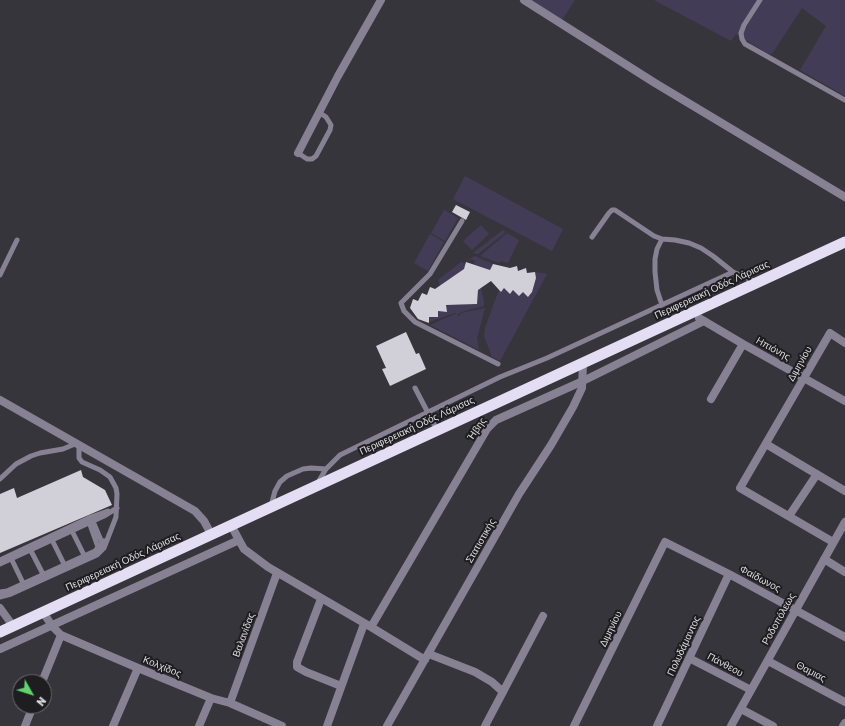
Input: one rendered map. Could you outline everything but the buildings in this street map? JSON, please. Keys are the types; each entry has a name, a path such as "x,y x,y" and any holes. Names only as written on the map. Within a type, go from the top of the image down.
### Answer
{"highway":[{"name":"Περιφερειακή Οδός Λάρισας","path":"0,632 845,242"}],"street":[{"path":"298,153 338,76 381,0"},
{"path":"524,0 655,83 845,197"},
{"name":"Ηπιόνης","path":"692,313 742,344 845,402"},
{"name":"Ήβης","path":"327,726 341,686 368,626 488,429 496,420 583,381 704,321"},
{"name":"Διμηνίου","path":"789,516 740,488 830,333 845,343"},
{"path":"711,398 742,344"},
{"name":"Στατιστικής","path":"387,726 519,494 568,417 579,396 583,381 583,363"},
{"path":"0,400 195,511 204,520 211,534"},
{"path":"766,444 845,491"},
{"path":"817,474 789,516 833,542"},
{"name":"Ροδοπόλεως","path":"731,726 845,522"},
{"path":"231,525 238,540 251,555 277,573 368,626 427,657 475,672 492,682 503,692"},
{"path":"0,649 238,540"},
{"name":"Διμηνίου","path":"574,726 665,542"},
{"name":"Φαίδωνος","path":"665,542 729,574 845,636"},
{"path":"824,559 845,572"},
{"name":"Βαλανίδας","path":"230,703 277,573"},
{"name":"Πολυδάμαντος","path":"657,726 729,574"},
{"path":"321,599 297,662 297,667 341,686"},
{"path":"0,607 13,626"},
{"name":"Κολχίδος","path":"43,612 52,626 61,635 211,698 230,703 272,724 282,726"},
{"path":"485,726 544,616"},
{"path":"45,674 61,635"},
{"name":"Πάνθεου","path":"689,658 751,690"},
{"name":"Θαμιας","path":"768,660 845,702"},
{"path":"113,726 138,668"},
{"path":"199,726 211,698"},
{"path":"741,709 773,726"},
{"path":"25,726 29,714"},
{"path":"843,726 845,722"}],"lane":[{"path":"760,0 744,25 741,33 745,44 845,100"},
{"path":"298,153 307,159 312,159 316,156 330,130 329,121 320,113"},
{"path":"592,237 609,213 615,210 644,230 662,239 689,243 701,248 733,272 757,282"},
{"path":"462,221 430,274 401,303 404,311 415,322 498,364"},
{"path":"662,239 657,249 655,259 657,290 662,305"},
{"path":"0,275 17,240"},
{"path":"316,486 326,469 340,455 500,377 547,358 733,272"},
{"path":"415,388 438,430"},
{"path":"0,479 16,464 31,456 77,445 79,458 82,462 100,470 110,477 114,483 117,494 116,517 101,548 86,558 0,594 0,607"},
{"path":"271,507 275,491 280,482 287,476 303,469 326,469"},
{"path":"0,564 11,557 90,520 104,516 117,508"},
{"path":"90,520 101,548"},
{"path":"71,529 86,558"},
{"path":"51,538 65,567"},
{"path":"30,548 44,576"},
{"path":"0,560 11,557"},
{"path":"11,557 24,585"}],"shaded area":[{"path":"523,0 575,0 560,23"},
{"path":"654,0 845,0 845,96 800,70 826,26 802,8 772,54 767,53 736,34 731,41"},
{"path":"465,176 563,229 552,251 453,199"},
{"path":"444,210 458,218 445,241 431,233"},
{"path":"481,225 489,234 472,250 463,241"},
{"path":"503,230 506,232 478,254 473,253"},
{"path":"507,233 519,240 508,263 500,261 499,263 480,256"},
{"path":"430,234 444,242 428,271 414,263"},
{"path":"475,256 493,264 490,270 474,264 475,261 471,259 469,261 468,260"},
{"path":"461,262 466,264 464,270 440,286 438,280"},
{"path":"535,272 547,274 500,361 492,357 484,336 485,328 499,290 501,291 504,288 510,294 513,290 536,278"},
{"path":"481,288 484,306 461,312 457,315 455,313 429,322 429,317 438,311 446,312 446,306 451,303 458,305 477,304 478,290"},
{"path":"485,308 477,338 479,350 430,325 455,314 459,316 461,313"}]}
